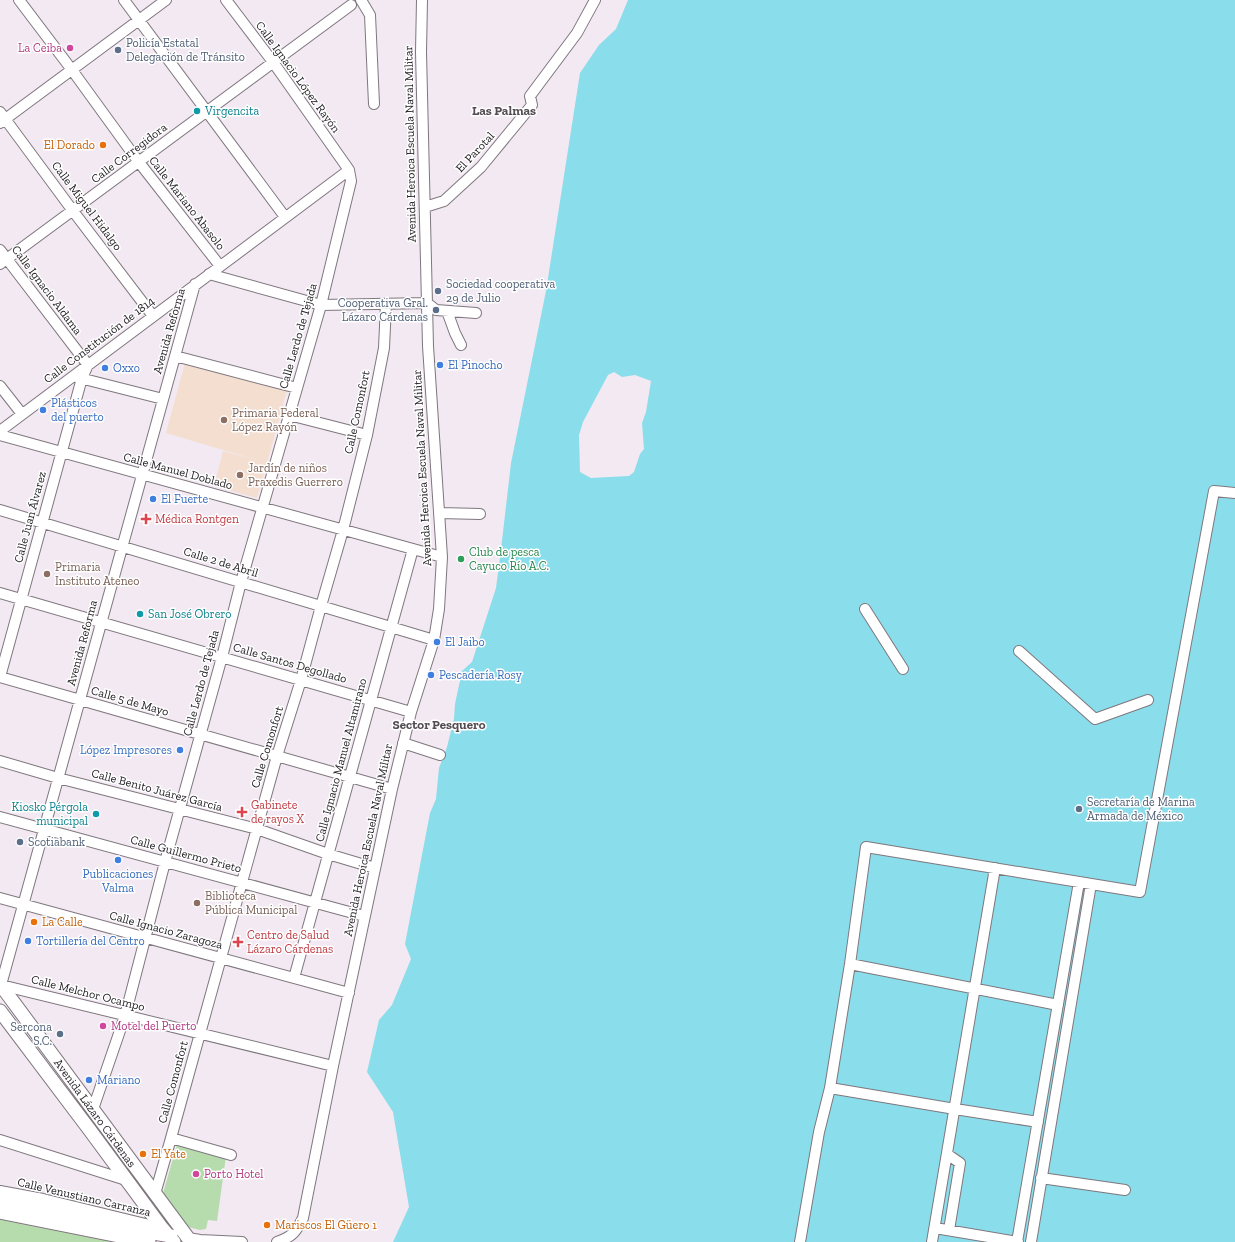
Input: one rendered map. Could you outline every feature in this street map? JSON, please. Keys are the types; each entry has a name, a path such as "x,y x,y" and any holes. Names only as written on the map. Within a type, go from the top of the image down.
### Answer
{"main road":[{"name":"Avenida Lázaro Cárdenas","path":"0,985 155,1194 194,1241"},
{"name":"Avenida Lázaro Cárdenas","path":"0,1011 168,1235"},
{"path":"89,1129 100,1121"},
{"path":"0,1200 194,1241"},
{"path":"0,1212 149,1242"}],"street":[{"name":"Calle Mariano Abasolo","path":"19,0 138,161 220,266"},
{"path":"124,0 285,218"},
{"path":"2,118 72,70 166,0"},
{"name":"Calle Ignacio López Rayón","path":"226,0 273,62 349,170"},
{"path":"361,0 370,15 374,104"},
{"name":"Avenida Heroica Escuela Naval Militar","path":"277,1242 285,1239 297,1230 303,1218 364,916 392,789 411,712 434,640 439,609 442,557 428,346 421,52 422,0"},
{"name":"El Parotal","path":"424,207 444,202 481,167 500,146 532,105 530,96 577,33 595,0"},
{"name":"Calle Corregidora","path":"3,262 351,5"},
{"name":"Calle Miguel Hidalgo","path":"2,118 153,316"},
{"name":"Calle Constitución de 1814","path":"88,365 349,170"},
{"name":"Calle Lerdo de Tejada","path":"93,1110 125,1016 241,582 321,305 351,181 349,170"},
{"name":"Calle Ignacio Aldama","path":"0,250 3,262 88,365"},
{"path":"209,274 321,305 427,303 436,310 476,313"},
{"name":"Avenida Reforma","path":"0,985 195,284"},
{"name":"Calle Comonfort","path":"155,1194 277,756 301,680 343,530 367,436 384,348 386,304"},
{"path":"162,309 169,305 174,306 178,308 185,319"},
{"path":"446,311 461,345"},
{"path":"175,356 297,388"},
{"name":"Calle Juan Álvarez","path":"0,677 62,452 77,377 88,365"},
{"path":"77,377 163,399"},
{"name":"Calle Constitución de 1814","path":"0,431 22,414 77,377"},
{"path":"0,386 22,414"},
{"path":"289,415 367,436"},
{"name":"Calle Manuel Doblado","path":"0,435 442,557"},
{"path":"800,1242 819,1132 830,1088 850,964 866,847 1140,892 1214,491 1235,493"},
{"name":"Calle 2 de Abril","path":"0,510 434,640"},
{"path":"440,513 480,514"},
{"name":"Calle Ignacio Manuel Altamirano","path":"294,978 413,549"},
{"name":"Calle Santos Degollado","path":"0,593 411,712"},
{"path":"865,609 903,669"},
{"path":"1020,651 1095,719 1148,700"},
{"name":"Calle 5 de Mayo","path":"0,677 392,789"},
{"path":"403,743 440,755"},
{"name":"Calle Benito Juárez García","path":"0,761 58,778 257,829 328,854 375,868"},
{"name":"Calle Guillermo Prieto","path":"0,817 364,916"},
{"path":"932,1242 995,868"},
{"path":"935,1228 1017,1242 1079,882"},
{"path":"1031,1242 1091,884"},
{"name":"Calle Ignacio Zaragoza","path":"0,898 349,993"},
{"path":"850,964 1058,1005"},
{"name":"Calle Melchor Ocampo","path":"0,985 333,1066"},
{"path":"830,1088 955,1110 1038,1122"},
{"path":"171,1138 231,1155"},
{"path":"0,1140 126,1180"},
{"path":"947,1154 960,1164 949,1230"},
{"path":"1041,1178 1125,1190"},
{"name":"Calle Venustiano Carranza","path":"0,1191 43,1199 168,1235"},
{"path":"194,1241 242,1242"}],"shaded area":[{"name":"Primaria Federal López Rayón","path":"185,363 287,390 267,463 166,433"},
{"name":"Jardín de niños Praxedis Guerrero","path":"223,451 267,463 257,498 214,486"}],"green space":[{"name":"Porto Hotel","path":"178,1141 226,1156 217,1221 208,1220 206,1229 200,1230 188,1227 163,1193"},
{"path":"0,1216 130,1242 0,1242"}],"water":[{"path":"628,0 1235,0 1235,1242 393,1242 409,1207 393,1112 367,1072 379,1020 392,1005 411,959 405,944 430,813 436,799 439,768 447,747 454,719 455,704 462,671 472,662 496,588 511,463 546,291 580,73 599,45 616,29","holes":["614,372 622,377 635,375 651,381 646,412 642,423 644,449 640,454 634,472 629,476 591,478 580,472 579,435 583,422 608,375"]}],"place":[{"name":"La Ceiba","path":"70,48"},
{"name":"Policía Estatal Delegación de Tránsito","path":"118,50"},
{"name":"Virgencita","path":"197,111"},
{"name":"El Dorado","path":"103,145"},
{"name":"Sociedad cooperativa 29 de Julio","path":"438,291"},
{"name":"Cooperativa Gral. Lázaro Cárdenas","path":"436,310"},
{"name":"El Pinocho","path":"440,365"},
{"name":"Oxxo","path":"105,368"},
{"name":"Plásticos del puerto","path":"43,410"},
{"name":"Primaria Federal López Rayón","path":"224,420"},
{"name":"Jardín de niños Praxedis Guerrero","path":"240,475"},
{"name":"El Fuerte","path":"153,499"},
{"name":"Médica Rontgen","path":"146,519"},
{"name":"Club de pesca Cayuco Río A.C.","path":"461,559"},
{"name":"Primaria Instituto Ateneo","path":"47,574"},
{"name":"San José Obrero","path":"140,614"},
{"name":"El Jaibo","path":"437,642"},
{"name":"Pescadería Rosy","path":"431,675"},
{"name":"López Impresores","path":"180,750"},
{"name":"Secretaría de Marina Armada de México","path":"1079,809"},
{"name":"Gabinete de rayos X","path":"242,812"},
{"name":"Kiosko Pérgola municipal","path":"96,814"},
{"name":"Scotiabank","path":"20,842"},
{"name":"Publicaciones Valma","path":"118,860"},
{"name":"Biblioteca Pública Municipal","path":"197,903"},
{"name":"La Calle","path":"34,922"},
{"name":"Tortillería del Centro","path":"28,941"},
{"name":"Centro de Salud Lázaro Cárdenas","path":"238,942"},
{"name":"Motel del Puerto","path":"103,1026"},
{"name":"Sercona S.C.","path":"60,1034"},
{"name":"Mariano","path":"89,1080"},
{"name":"El Yate","path":"143,1154"},
{"name":"Porto Hotel","path":"196,1174"},
{"name":"Mariscos El Güero 1","path":"267,1225"}],"district":[{"name":"Las Palmas","path":"504,110"},
{"name":"Sector Pesquero","path":"439,724"}]}
